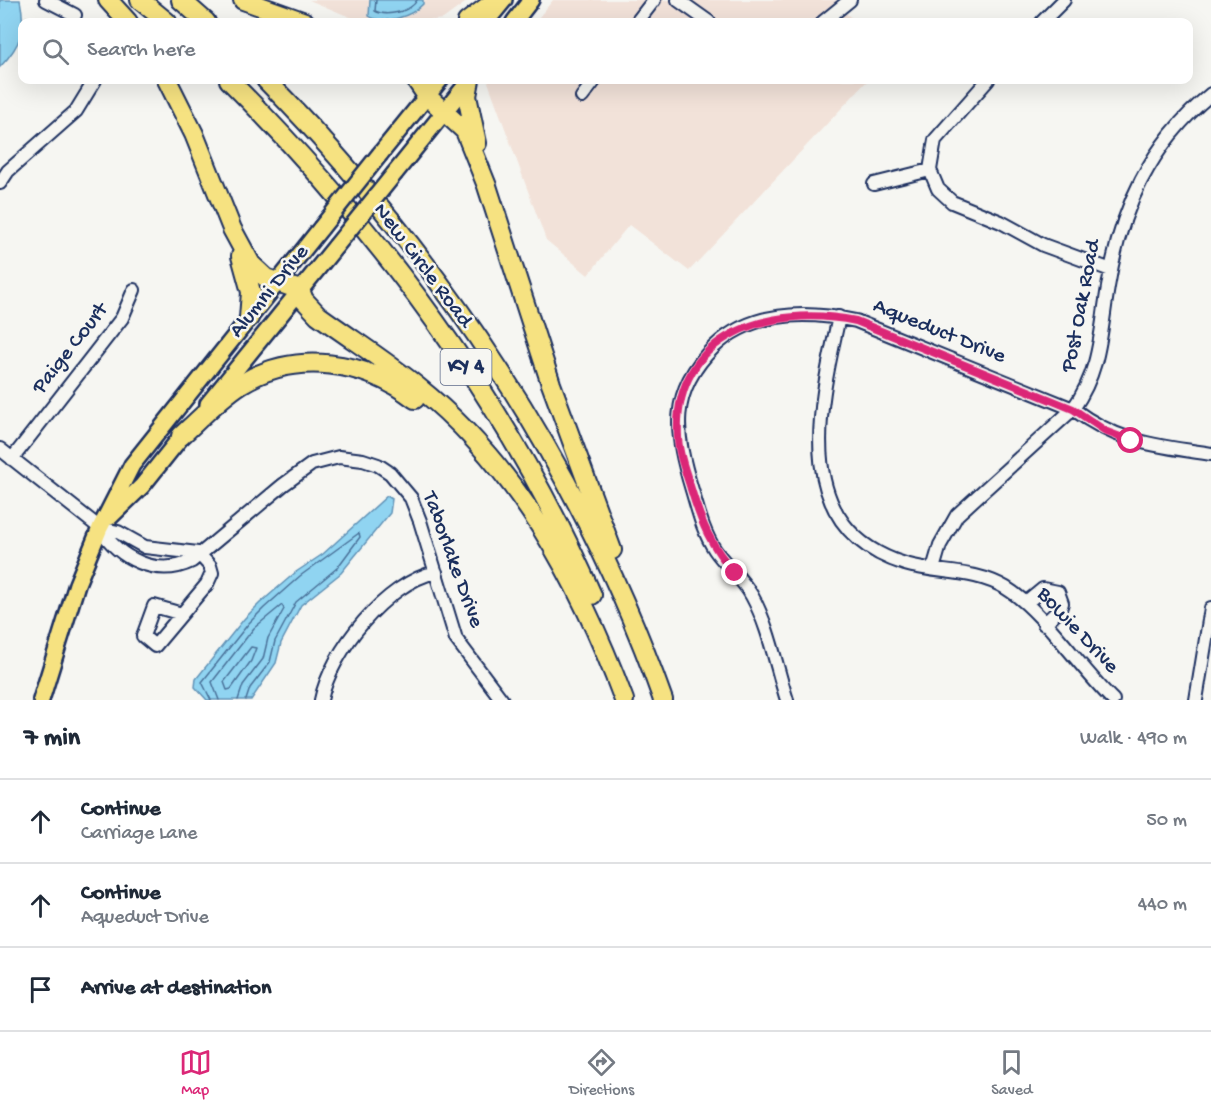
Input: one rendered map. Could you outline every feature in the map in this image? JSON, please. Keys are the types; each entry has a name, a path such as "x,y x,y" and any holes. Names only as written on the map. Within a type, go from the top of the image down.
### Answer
{"highway":[{"path":"108,0 124,18"},
{"path":"140,0 162,18"},
{"path":"181,0 201,18"},
{"path":"243,0 288,18"},
{"path":"472,18 496,0"},
{"path":"274,12 293,18"},
{"path":"169,84 194,134 232,229 251,292 249,318"},
{"name":"New Circle Road","path":"233,84 294,146 370,235 432,316 498,415 562,531 635,700"},
{"name":"New Circle Road","path":"270,84 327,144 382,207 425,262 488,352 546,445 594,537 663,700"},
{"path":"419,84 427,96 445,110 465,131 487,186 551,384 640,629 656,680"},
{"path":"469,84 468,104 487,186"},
{"path":"232,229 251,264 266,278 300,290 304,300 318,315 391,366 444,410 503,473 534,514 573,584 624,700"},
{"path":"182,436 229,393 260,375 303,364 346,366 383,379 420,402 474,451 534,514"}],"main road":[{"path":"489,18 504,0"},
{"path":"517,18 531,0"},
{"name":"Alumni Drive","path":"41,700 76,584 100,528 132,465 437,84"},
{"name":"Alumni Drive","path":"100,528 142,486 467,84"}],"street":[{"path":"46,0 76,18"},
{"path":"60,0 77,18"},
{"path":"640,18 654,0"},
{"path":"678,0 703,18"},
{"path":"828,18 850,0"},
{"path":"1046,18 1064,0"},
{"path":"0,183 8,171 76,111 93,84"},
{"path":"582,97 592,84"},
{"path":"984,84 939,133 932,148 930,170 938,189 952,202 1001,222 1043,245 1111,270"},
{"name":"Post Oak Road","path":"933,569 940,545 957,515 1073,409 1088,387 1096,364 1111,270 1123,217 1138,181 1163,143 1211,94"},
{"path":"874,184 930,170"},
{"name":"Paige Court","path":"12,459 122,318 134,290"},
{"name":"Aqueduct Drive","path":"787,700 753,597 716,551 701,522 680,452 679,408 695,370 705,356 731,334 748,325 783,316 839,317 872,327 1073,409 1107,432 1131,441 1211,454"},
{"name":"Bowie Drive","path":"839,317 820,418 820,456 830,501 840,518 867,545 885,556 907,564 985,578 1008,590 1026,603 1113,700"},
{"path":"0,449 100,528 111,545 129,558 153,567 165,568 167,551"},
{"name":"Taborlake Drive","path":"165,568 183,566 233,529 301,471 329,458 350,458 370,462 390,473 411,498 456,639 502,700"},
{"path":"100,528 118,532 145,547 198,554 210,566 210,580 182,614"},
{"path":"321,700 335,666 363,622 405,584 435,572"},
{"path":"1026,603 1044,589 1058,592 1062,603 1060,609 1044,624"},
{"path":"1196,700 1211,611"}],"shaded area":[{"path":"309,0 469,0 444,18 352,18"},
{"path":"553,0 840,0 836,5 851,18 538,18"},
{"path":"489,84 864,84 689,271 629,225 588,275 546,240"}],"water":[{"path":"0,0 20,0 22,18 18,18 18,43 0,67"},
{"path":"370,0 423,0 423,4 405,16 373,18 369,16"},
{"path":"387,496 392,499 390,513 341,573 301,605 281,643 276,663 251,700 207,700 195,687 196,679 244,619 296,572 323,554"}],"route":[{"path":"735,573 716,551 701,522 680,452 678,422 683,395 695,370 705,356 717,344 748,325 801,314 856,321 1073,409 1107,432 1131,441"}]}
